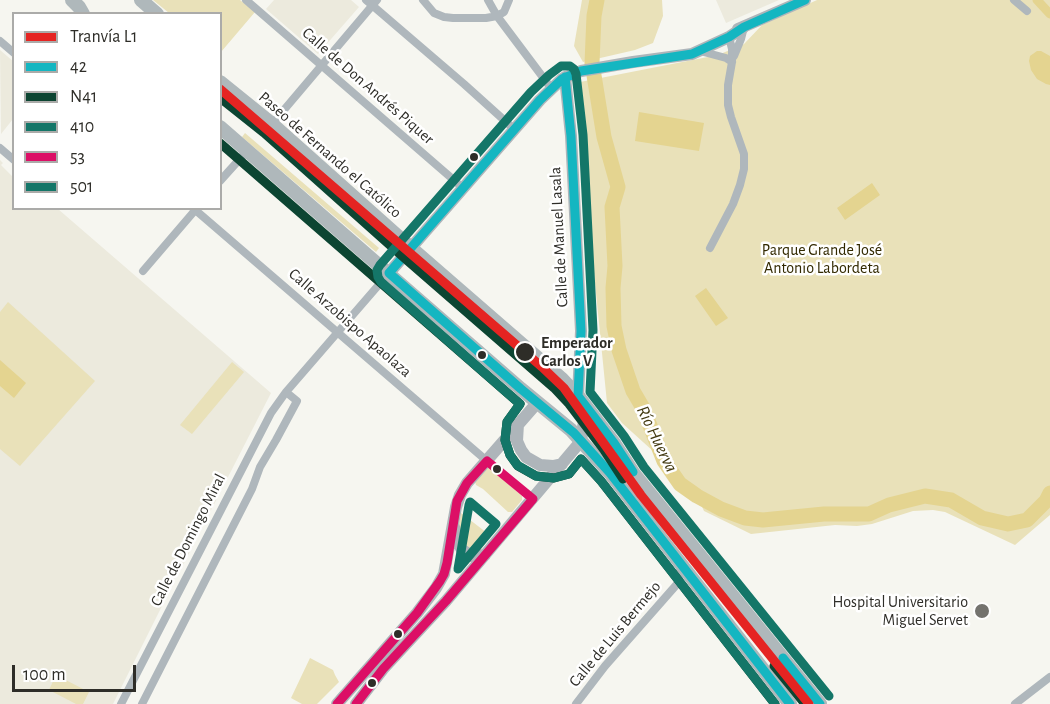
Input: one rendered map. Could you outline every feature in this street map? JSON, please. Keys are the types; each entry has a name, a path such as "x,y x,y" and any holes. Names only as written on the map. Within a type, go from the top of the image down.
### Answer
{"main road":[{"path":"141,0 156,12"},
{"path":"389,273 514,129 551,88 565,77 581,71 682,56 699,51 727,35 805,0"},
{"path":"670,56 680,50 727,35"},
{"name":"Calle de Manuel Lasala","path":"565,77 571,136 581,331 581,441"},
{"name":"Paseo de Fernando el Católico","path":"222,84 272,124 555,373 582,402 614,443 634,474 820,704"},
{"path":"222,129 571,430 610,473 790,704"},
{"path":"423,625 440,590 459,495 537,403"},
{"path":"518,424 517,441 526,458 540,465 562,464"},
{"path":"356,704 383,669 446,601 581,441"},
{"path":"452,527 462,550 472,556 485,555"},
{"path":"338,704 425,602 444,574"}],"street":[{"name":"Calle de Don Andrés Piquer","path":"246,0 463,188"},
{"path":"423,0 434,13 444,17 486,18 504,12 508,0"},
{"path":"488,0 497,16 551,88"},
{"path":"1014,0 1027,11"},
{"path":"272,124 371,2 514,129"},
{"path":"732,62 744,27"},
{"path":"710,248 733,204 744,169 744,154 728,105 732,49 727,35"},
{"path":"0,41 12,51"},
{"path":"699,51 726,58 732,62"},
{"path":"0,148 12,158"},
{"path":"222,179 247,151"},
{"path":"143,271 194,210"},
{"name":"Calle Arzobispo Apaolaza","path":"196,210 487,460"},
{"name":"Calle de Domingo Miral","path":"121,704 271,413 286,392 389,273"},
{"name":"Calle de Domingo Miral","path":"142,704 256,480 260,467 297,401 286,392"},
{"name":"Calle de Luis Bermejo","path":"576,704 601,670 678,583 680,561"},
{"name":"Calle de Luis Bermejo","path":"678,583 697,585"},
{"path":"1016,704 1050,677"}],"shaded area":[{"path":"274,0 351,0 359,7 318,54 266,9"},
{"path":"716,0 779,0 726,23"},
{"path":"0,50 12,60 12,120 1,134"},
{"path":"1037,51 1050,56 1050,85 1037,79 1031,70 1030,56"},
{"path":"639,112 704,123 699,151 635,141"},
{"path":"0,160 3,163 1,165 12,176 12,210 59,210 271,393 182,567 178,569 171,588 113,704 0,704"},
{"path":"872,183 880,195 845,220 837,208"},
{"path":"706,288 728,318 716,326 695,296"},
{"path":"0,360 26,383 14,398 0,386"}],"green space":[{"path":"153,0 240,0 255,12 222,51 222,12 168,12"},
{"path":"582,0 662,0 663,16 653,43 635,50 583,62 574,46"},
{"name":"Parque Grande José Antonio Labordeta","path":"817,0 1050,0 1050,515 1015,545 945,512 933,510 913,511 872,524 857,526 835,525 751,534 704,511 697,496 680,484 664,461 622,423 607,403 575,83 718,55 744,44 762,25"},
{"path":"245,133 379,248 376,252 242,137"},
{"path":"279,143 389,238 386,242 342,204 344,202 342,199 333,197 321,186 320,179 312,178 296,164 294,157 288,151 281,151 276,147"},
{"path":"8,302 95,381 20,466 0,449 0,312"},
{"path":"232,362 244,372 192,434 180,425"},
{"path":"487,468 490,468 522,496 522,500 512,512 508,512 476,485 475,482"},
{"path":"461,513 491,536 479,552 467,547 463,537 457,533"},
{"path":"310,658 333,670 339,682 317,704 302,704 291,698"},
{"path":"56,675 89,692 83,704 76,704 49,690"}],"waterway":[{"name":"Río Huerva","path":"597,0 592,63 604,137 618,187 612,207 615,266 614,326 619,350 633,391 643,408 664,461 680,484 721,509 745,518 763,520 824,514 869,514 889,505 925,496 951,500 982,518 1008,524 1027,520 1046,501 1050,493"},
{"path":"1037,0 1050,14"}],"tram line":[{"name":"L1","path":"222,91 564,388 641,495 809,704"}],"transit line":[{"name":"42","path":"790,704 610,473 574,433 389,273 540,100 562,79 581,71 692,54 729,37 744,27 805,0"},
{"name":"410","path":"775,704 601,481 581,459 569,474 554,478 536,476 517,465 510,455 505,440 507,422 520,404 378,277 377,270 380,265 531,92 561,66 570,66 576,74 583,135 593,330 590,392 624,436 644,467 829,696"},
{"name":"42","path":"565,77 571,136 581,331 578,396 633,472"},
{"name":"N41","path":"222,100 264,133 554,388 604,450 623,479"},
{"name":"N41","path":"222,145 520,404 507,422 505,440 510,455 518,466 536,476 554,478 569,474 581,459 601,481 775,704"},
{"name":"53","path":"337,704 417,613 440,581 447,563 457,501 467,483 487,461 533,499 446,601 383,669 356,704"},
{"name":"501","path":"470,502 496,524 458,569 469,505 470,502"},
{"name":"42","path":"783,658 820,704"},
{"name":"N41","path":"774,666 805,704"}],"place":[{"name":"Emperador Carlos V","path":"525,352"},
{"name":"Hospital Universitario Miguel Servet","path":"982,611"}]}
